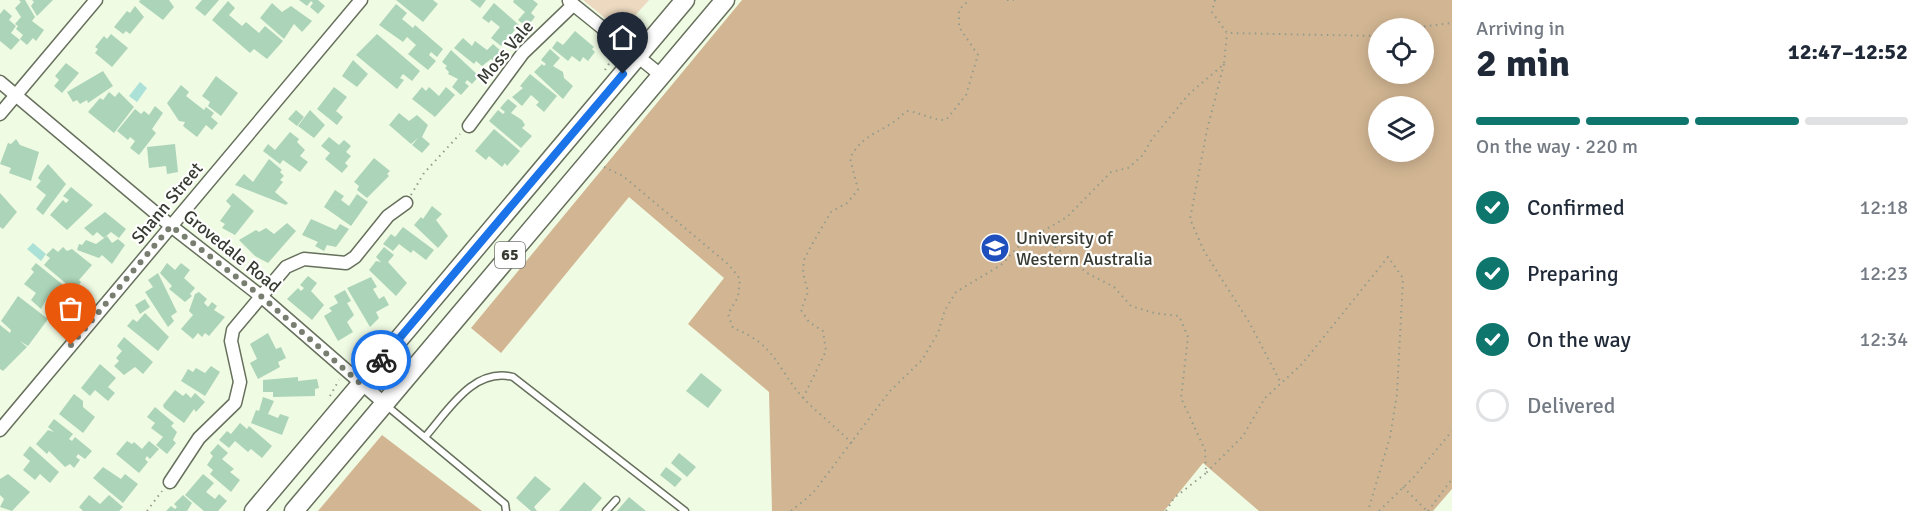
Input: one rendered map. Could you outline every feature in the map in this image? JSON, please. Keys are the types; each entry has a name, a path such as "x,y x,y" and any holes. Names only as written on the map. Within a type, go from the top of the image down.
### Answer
{"main road":[{"name":"65","path":"254,511 685,0"},
{"name":"65","path":"294,511 725,0"}],"street":[{"path":"0,114 96,0"},
{"name":"Shann Street","path":"0,430 361,0"},
{"path":"571,2 662,76"},
{"name":"Moss Vale","path":"469,126 523,53 571,2"},
{"name":"Grovedale Road","path":"0,82 171,226 262,297 384,403"},
{"path":"170,482 199,438 235,403 240,382 231,341 233,330 286,267 304,259 346,263 355,257 388,216 406,203"}],"lane":[{"path":"425,437 473,384 495,375 513,377 685,511"},
{"path":"384,403 505,504 506,511"},
{"path":"606,511 616,500"}],"path":[{"path":"803,398 826,351 823,331 809,322 801,310 807,292 803,273 804,260 831,212 847,203 858,190 850,159 859,142 894,124 906,111 920,112 932,120 946,120 966,95 978,55 959,27 959,10 969,0"},
{"path":"1007,0 1014,0"},
{"path":"1215,0 1212,12 1227,33 1224,64 1207,130 1190,219 1204,251 1249,322 1281,383"},
{"path":"1434,25 1452,23"},
{"path":"1227,33 1368,36"},
{"path":"791,511 813,493 891,391 922,360 938,333 945,310 956,292 1001,265 1021,244 1041,235 1067,218 1111,172 1128,168 1143,154 1152,139 1189,94 1224,64"},
{"path":"406,203 424,172 469,126"},
{"path":"604,167 623,176 729,265 740,279 738,297 728,314 733,328 752,335 770,349 803,398 852,443"},
{"path":"1041,235 1087,273 1114,287 1131,306 1154,313 1179,316 1188,337 1181,398 1205,450 1206,473"},
{"path":"1166,511 1174,498 1206,473 1243,436 1265,398 1335,324 1388,256 1403,278 1397,394 1390,437 1368,511"},
{"path":"1379,511 1452,431"},
{"path":"1403,487 1427,511 1452,479"},
{"path":"147,511 170,482"}],"shaded area":[{"path":"583,0 649,0 621,31"},
{"name":"University of Western Australia","path":"742,0 1452,0 1452,489 1433,511 1259,511 1203,463 1164,511 772,511 769,392 688,324 724,278 629,197 501,353 471,328"},
{"path":"382,435 482,511 318,511"}],"water":[{"path":"140,82 147,88 137,102 129,96"},
{"path":"33,243 46,254 41,261 27,249"}],"building":[{"path":"19,0 25,0 35,17 32,21 44,30 36,41 33,38 27,45 20,39 23,35 16,29 18,26 15,24 21,17 15,8 21,2"},
{"path":"32,0 53,0 37,16 31,6 34,2"},
{"path":"140,0 169,0 174,7 163,20 139,2"},
{"path":"202,0 219,0 205,16 195,8"},
{"path":"299,0 318,0 325,6 318,14 310,7 313,3 311,1 307,6"},
{"path":"396,0 433,0 438,4 423,22"},
{"path":"470,0 486,0 480,8"},
{"path":"514,0 533,0 538,4 531,13 535,17 527,27 518,20 525,12 513,2"},
{"path":"228,1 235,8 229,15 242,26 246,22 259,33 265,26 283,41 267,59 254,49 250,53 212,20"},
{"path":"272,3 282,12 291,6 312,21 302,32 294,24 284,39 260,18"},
{"path":"494,3 519,25 510,36 507,34 508,37 501,46 491,38 500,27 491,20 489,23 482,18"},
{"path":"396,4 407,13 402,19 413,28 415,25 443,49 437,57 431,52 429,55 436,61 428,70 408,54 416,45 407,37 403,42 379,25"},
{"path":"135,6 144,17 130,34 126,31 123,34 114,27 127,11 130,13"},
{"path":"4,9 12,16 9,20 16,26 11,33 20,40 11,50 0,41 0,14"},
{"path":"575,31 594,47 592,49 595,52 588,61 583,57 580,62 572,56 568,61 552,48 557,41 563,45"},
{"path":"111,34 128,48 112,67 95,53 98,49 95,47 104,36 107,39"},
{"path":"377,34 420,71 412,81 403,74 400,78 404,80 397,89 356,55"},
{"path":"463,38 472,46 475,41 487,50 493,44 502,52 494,61 491,59 482,66 476,61 474,64 454,48"},
{"path":"550,49 560,58 553,66 563,72 564,78 573,86 563,99 534,72 542,64 544,66 546,64 541,60"},
{"path":"451,50 479,76 472,84 467,80 465,83 469,86 461,95 452,87 458,79 448,74 445,68 447,66 442,62"},
{"path":"353,60 368,74 357,87 342,76"},
{"path":"66,63 79,73 62,93 54,86 59,80 55,76"},
{"path":"103,71 113,86 88,103 87,100 80,104 77,100 73,102 67,92"},
{"path":"530,74 557,96 544,112 536,105 539,102 531,95 522,106 512,97 523,88 520,86"},
{"path":"216,76 238,93 221,116 208,106 210,102 202,96"},
{"path":"181,85 189,92 186,96 204,110 206,107 214,113 211,117 218,123 212,130 206,125 197,137 183,126 185,122 179,121 167,103"},
{"path":"334,87 347,97 336,111 343,117 337,125 317,109"},
{"path":"422,87 426,91 429,87 439,96 446,87 455,95 435,117 412,99"},
{"path":"109,92 115,97 119,92 134,107 114,133 88,112 100,98 103,100"},
{"path":"508,99 517,106 511,113 522,120 525,125 522,128 532,136 521,148 489,121 498,110 503,114 505,112 500,108"},
{"path":"155,106 163,113 152,129 156,133 139,155 130,148 135,141 130,137 128,140 117,131 135,109 141,114 144,111 149,115"},
{"path":"296,110 304,117 297,126 288,119"},
{"path":"310,110 325,125 314,138 298,126"},
{"path":"399,113 409,121 417,115 428,125 422,137 430,144 422,153 412,145 418,138 411,144 389,125"},
{"path":"494,129 520,151 507,166 505,163 502,167 489,156 486,160 475,151"},
{"path":"290,132 299,139 297,142 305,150 300,156 308,162 300,172 283,160 280,164 263,151 268,144 275,150"},
{"path":"329,137 339,145 344,140 351,146 346,152 351,156 345,163 348,166 342,173 325,159 330,153 321,146"},
{"path":"16,139 20,145 39,152 31,181 9,173 11,168 0,164 8,143 11,144"},
{"path":"175,144 178,172 167,174 166,166 149,168 147,147"},
{"path":"374,158 390,171 387,174 389,176 367,198 357,190 359,186 354,182"},
{"path":"269,159 282,170 280,172 284,176 280,180 283,182 275,192 288,203 286,205 235,185 244,174 253,182"},
{"path":"48,164 66,184 43,215 36,209 46,195 36,187 41,181 38,178"},
{"path":"71,187 93,205 67,230 50,215 63,200 66,203 69,200 63,196"},
{"path":"335,190 344,196 341,200 349,206 357,194 368,202 351,226 324,207"},
{"path":"0,193 17,212 3,229 0,227"},
{"path":"233,193 254,211 235,235 222,228 225,224 220,221 231,206 226,201"},
{"path":"432,206 442,214 436,220 448,236 438,248 414,225 421,217 423,219"},
{"path":"105,212 126,229 119,238 111,232 104,238 97,232 93,236 84,228"},
{"path":"311,219 336,230 340,224 349,229 336,247 327,245 324,251 315,246 318,242 302,235"},
{"path":"287,223 296,231 268,263 255,256 239,240 256,230 259,232 266,228 274,234"},
{"path":"403,227 434,250 426,260 413,250 411,253 399,244 393,251 383,244 391,234 395,237"},
{"path":"107,236 112,243 118,239 125,245 112,264 102,255 99,258 77,250 79,244 82,245 86,240 96,244"},
{"path":"63,247 67,251 72,249 92,265 79,280 81,282 75,291 44,265 50,258 46,255 53,248 58,252"},
{"path":"384,247 394,255 388,262 407,283 396,296 369,270 376,261 381,262 376,257"},
{"path":"36,263 68,289 60,299 50,293 41,309 31,300 36,293 24,284 34,272 31,269"},
{"path":"167,263 175,270 181,263 190,270 184,278 195,288 190,294 192,296 185,302 169,289 172,286 160,273"},
{"path":"158,273 177,312 171,316 174,321 168,327 145,292 153,287 148,280"},
{"path":"308,276 317,283 311,291 324,305 312,320 287,299 298,288 301,291 304,288 300,285"},
{"path":"371,277 377,287 373,289 379,299 384,296 389,305 376,312 379,318 370,327 347,288"},
{"path":"345,290 351,301 347,303 354,315 347,322 353,332 338,341 324,316 332,311 329,308 338,303 334,296"},
{"path":"199,292 207,299 204,303 208,307 212,302 217,306 214,310 225,317 209,336 205,333 202,337 198,333 193,339 181,329 193,315 189,311 195,294"},
{"path":"18,296 48,319 28,346 20,341 27,347 3,371 0,369 0,325 10,333 11,330 1,321"},
{"path":"145,299 150,307 140,314 135,305"},
{"path":"145,313 169,337 158,351 127,326 133,319 137,322"},
{"path":"268,333 276,349 281,347 286,358 278,362 280,367 258,379 250,363 257,359 250,344"},
{"path":"124,337 153,362 143,374 135,367 124,375 114,366 119,361 116,358 122,351 117,346"},
{"path":"100,364 116,378 108,387 115,393 108,401 95,390 90,396 81,388"},
{"path":"211,366 220,372 205,396 181,381 188,369 193,372 196,368 205,373"},
{"path":"701,373 722,390 708,408 686,391"},
{"path":"298,377 298,381 317,379 319,388 315,389 315,396 273,397 273,392 263,392 263,380"},
{"path":"175,390 183,396 186,393 191,398 195,393 205,402 196,412 194,409 184,423 163,405"},
{"path":"74,394 83,401 83,407 95,417 83,433 59,414"},
{"path":"263,397 274,401 268,414 278,418 280,414 289,417 282,435 251,423 256,410 259,411"},
{"path":"155,407 174,423 171,426 177,432 173,440 176,443 167,454 156,445 163,437 151,428 155,423 147,417"},
{"path":"54,419 73,434 69,439 72,441 75,437 92,451 85,459 78,454 76,457 80,460 74,468 70,464 65,467 49,451 47,454 36,444 48,430 54,432 48,427"},
{"path":"240,423 247,429 249,426 272,446 262,458 251,449 248,452 235,441 229,448 219,440 227,431 231,434"},
{"path":"127,441 132,444 134,442 142,449 149,441 159,449 150,459 147,456 145,459 148,462 139,473 116,454"},
{"path":"218,444 228,453 222,459 234,469 230,472 240,480 231,492 210,474 213,470 207,465 213,456 210,453"},
{"path":"30,446 59,472 50,483 40,474 35,480 23,470 30,461 23,455"},
{"path":"679,453 696,467 687,477 671,463"},
{"path":"103,467 121,479 125,474 138,484 123,503 93,478"},
{"path":"666,467 682,479 675,487 660,475"},
{"path":"8,474 30,492 12,511 0,507 4,499 0,495 0,479"},
{"path":"203,474 214,483 206,492 215,499 219,494 227,501 218,511 204,511 185,495"},
{"path":"535,476 551,489 534,507 537,511 531,511 516,498"},
{"path":"584,482 602,498 591,511 559,511"},
{"path":"89,495 100,504 109,495 123,507 119,511 83,511 79,507"},
{"path":"183,495 192,503 187,511 166,511 171,506 175,509 177,507 174,504"},
{"path":"629,497 646,511 617,511"}],"way so far":[{"path":"71,345 171,226 262,297 361,384 381,360"}],"place":[{"name":"University of Western Australia","path":"995,248"}],"route":[{"path":"381,360 623,74"}]}
